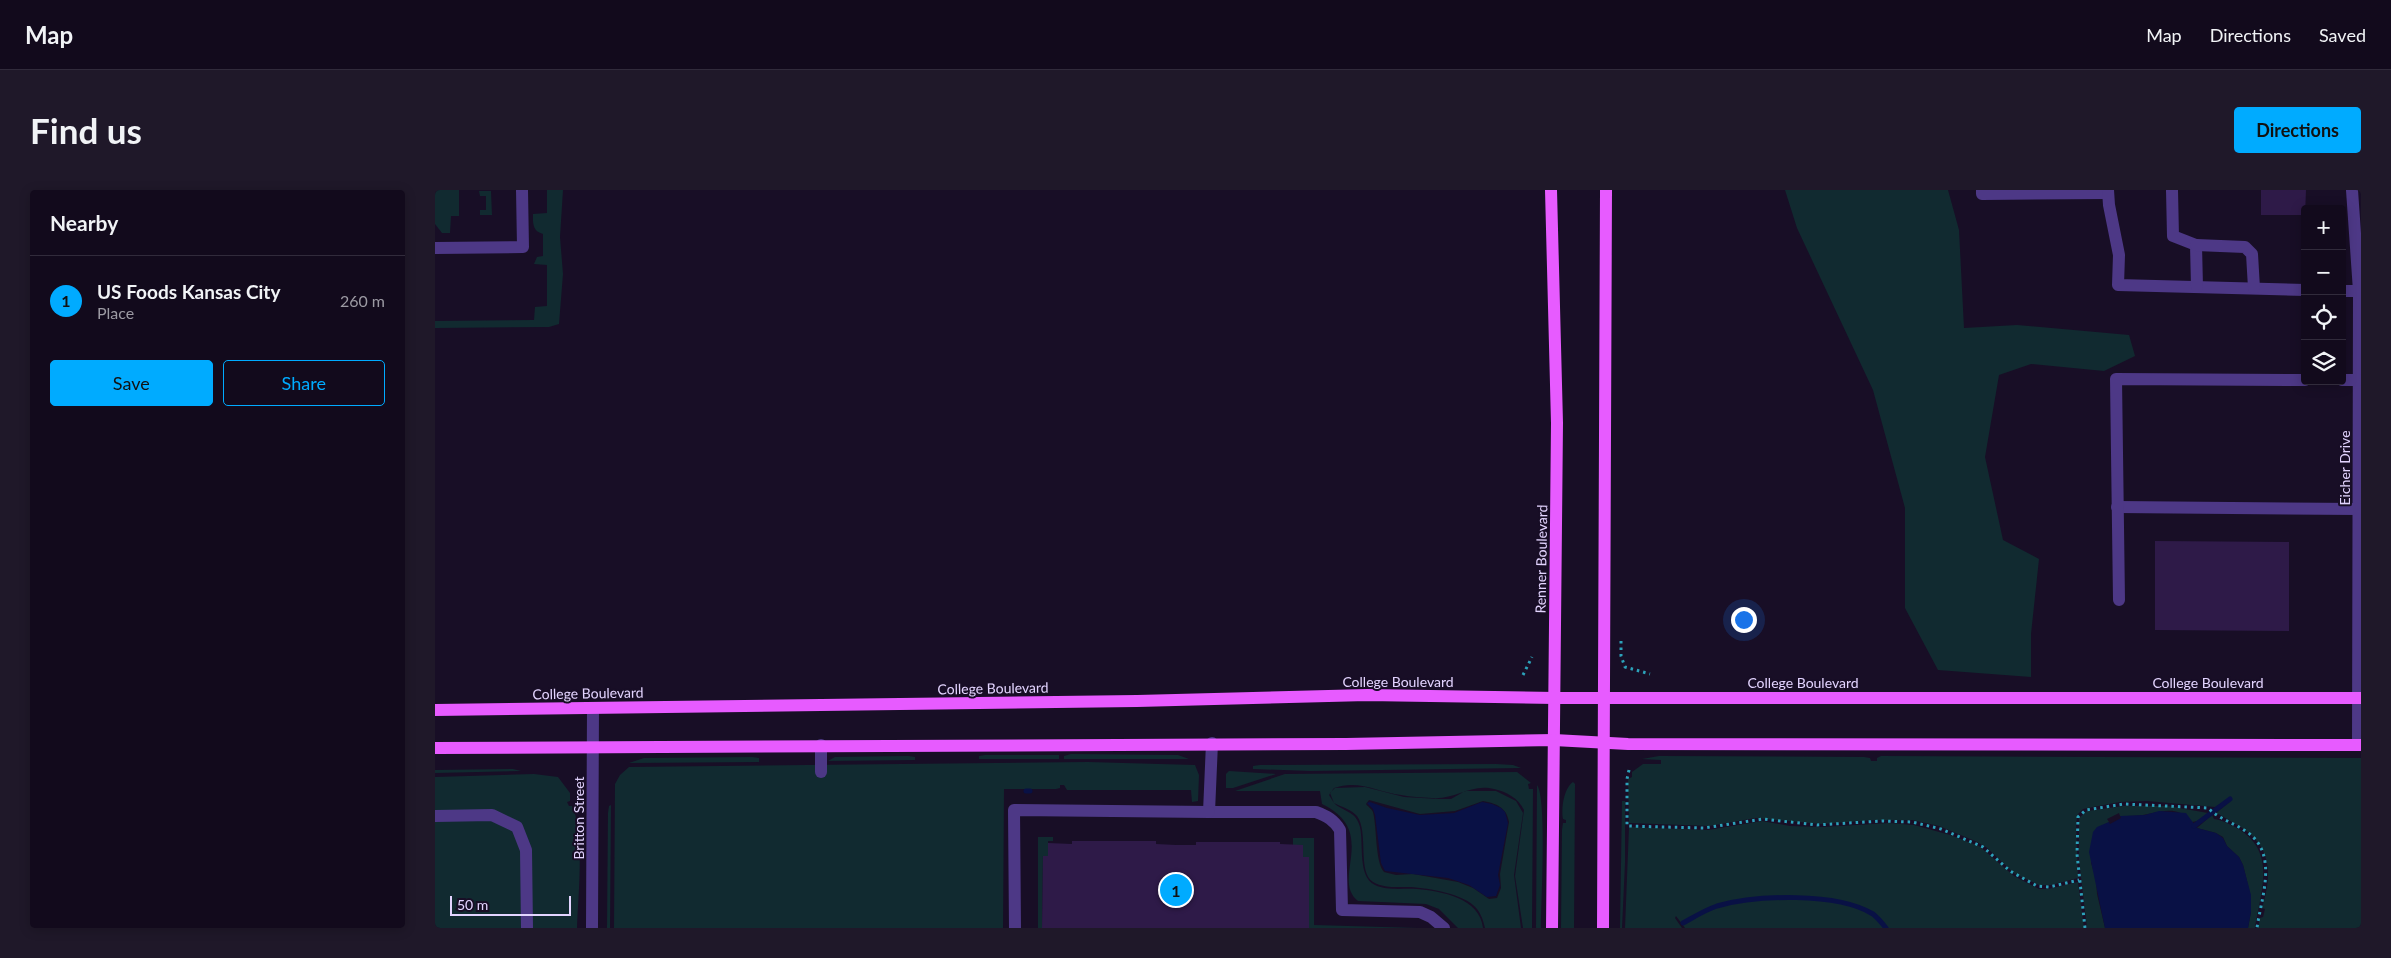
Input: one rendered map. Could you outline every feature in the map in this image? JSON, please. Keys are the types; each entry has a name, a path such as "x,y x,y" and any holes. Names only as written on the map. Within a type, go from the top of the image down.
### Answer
{"main road":[{"name":"Renner Boulevard","path":"1551,190 1557,423 1552,928"},
{"path":"1603,928 1606,190"},
{"name":"College Boulevard","path":"435,710 1137,701 1367,695 1555,698 2360,698"},
{"path":"435,748 1211,743 1346,744 1554,740 1603,742 2360,746"}],"street":[{"path":"435,248 523,247 522,190"},
{"path":"1982,190 1982,194 2108,192 2119,255 2118,285 2301,290"},
{"path":"2172,190 2173,236 2196,246 2245,247 2252,254 2253,288"},
{"name":"Eicher Drive","path":"2352,190 2360,291 2360,746"},
{"path":"2196,246 2197,287"},
{"path":"2346,291 2360,291"},
{"path":"2119,600 2116,380 2301,380"},
{"path":"2346,380 2359,380"},
{"path":"2117,507 2359,509"},
{"name":"Britton Street","path":"592,928 593,708"},
{"path":"1209,812 1211,743"},
{"path":"821,746 821,772"},
{"path":"1015,928 1014,810 1316,812 1327,816 1335,822 1340,830 1342,910 1420,912 1431,917 1444,928"},
{"path":"435,816 492,815 517,827 526,850 527,928"}],"path":[{"path":"1621,641 1621,656 1625,667 1650,674"},
{"path":"1523,675 1532,657"},
{"path":"1629,770 1627,779 1627,826 1704,828 1763,819 1817,825 1887,821 1912,822 1941,829 1978,844 2010,871 2037,886 2049,887 2079,880"},
{"path":"2085,928 2079,880 2077,822 2080,813 2084,811 2124,804 2207,808 2215,815 2249,833 2257,842 2262,852 2266,878 2257,928"}],"green space":[{"path":"435,190 459,190 459,216 451,216 450,233 442,233 435,224"},
{"path":"547,190 563,190 560,237 563,274 559,324 549,327 435,328 435,321 534,320 535,307 547,306 547,265 534,264 537,257 543,256 543,234 535,229 533,214 547,213"},
{"path":"1785,190 1948,190 1959,230 1964,328 2017,325 2129,335 2135,356 2104,371 2031,364 1999,375 1985,457 2003,540 2039,559 2031,634 2031,677 1938,670 1905,608 1905,508 1873,390 1797,228"},
{"path":"479,191 491,191 492,215 480,215 480,210 486,210 486,196 480,196"},
{"path":"1071,754 1178,755 1189,759 1064,759 1064,756"},
{"path":"985,755 1059,755 1059,759 979,759 979,756"},
{"path":"1659,756 1864,757 1870,758 1871,761 1877,761 1877,758 1881,756 2361,758 2361,928 2258,928 2260,918 2263,917 2265,909 2262,908 2268,880 2266,858 2254,838 2245,830 2216,813 2231,801 2229,798 2215,807 2147,801 2120,802 2083,809 2078,814 2076,823 2078,878 2051,885 2039,885 2015,874 1986,847 1975,841 1939,826 1912,820 1875,820 1821,824 1756,818 1709,826 1629,823 1628,779 1632,777 1632,772 1643,764 1661,764 1661,760 1642,759"},
{"path":"835,757 915,757 915,760 828,761"},
{"path":"644,758 759,758 759,762 629,763"},
{"path":"1088,762 1195,765 1199,775 1198,801 1192,802 1191,790 1067,790 1064,785 1060,785 1060,788 1056,789 1004,789 1003,928 614,928 615,784 620,775 629,767"},
{"path":"1260,765 1513,765 1521,768 1310,771 1253,769 1253,766"},
{"path":"513,769 521,771 435,773 435,770"},
{"path":"1229,771 1276,774 1233,788 1226,788 1226,774"},
{"path":"1517,772 1531,783 1528,784 1529,789 1533,789 1532,928 1523,928 1515,876 1524,810 1512,796 1499,790 1486,788 1466,791 1496,791 1516,801 1523,813 1514,875 1521,928 1485,928 1481,915 1475,907 1451,894 1414,887 1385,886 1373,882 1365,870 1362,832 1357,816 1350,810 1334,803 1355,816 1359,824 1363,866 1369,880 1375,885 1385,888 1427,890 1458,898 1475,910 1483,928 1458,928 1439,909 1426,904 1358,901 1351,892 1349,880 1351,841 1348,828 1339,815 1322,804 1320,791 1235,791 1285,774","holes":["1360,785 1405,796 1432,798 1448,797 1464,792 1451,799 1439,799 1404,797 1365,787 1335,788 1332,791 1334,788","1369,800 1420,814 1455,811 1483,801 1500,807 1506,813 1509,822 1500,874 1501,888 1497,898 1489,899 1473,888 1458,882 1413,874 1396,875 1384,872 1379,861 1373,812 1366,804"]},
{"path":"534,774 558,777 570,793 570,801 567,802 569,806 572,806 576,818 580,848 577,928 435,928 435,777"},
{"path":"1573,782 1575,784 1574,928 1561,928 1562,830 1563,823 1566,823 1566,820 1563,819 1562,809 1565,793"},
{"path":"1537,785 1542,809 1543,830 1541,928 1536,928"},
{"path":"1622,801 1625,801 1625,863 1622,928 1620,928"},
{"path":"611,805 610,928 607,928 608,813 609,806"},
{"path":"2123,806 2168,806 2208,813 2197,821 2192,822 2187,817 2171,811 2131,816 2120,816 2119,813 2107,819 2109,822 2100,827 2091,863 2096,878 2097,894 2105,928 2087,928 2079,860 2079,818 2087,811"},
{"path":"2212,815 2214,819 2235,827 2248,836 2257,847 2262,859 2263,886 2255,928 2248,928 2251,912 2248,885 2239,857 2227,846 2223,837 2197,828"},
{"path":"1762,821 1790,826 1822,827 1889,823 1914,825 1950,835 1979,846 2014,876 2039,889 2048,889 2078,882 2084,928 1685,928 1676,916 1675,918 1682,928 1625,928 1629,827 1708,830"},
{"path":"1038,837 1053,837 1053,841 1048,841 1048,856 1043,856 1042,928 1038,928"},
{"path":"1293,838 1314,838 1314,925 1418,928 1309,928 1307,881 1309,880 1309,858 1303,857 1303,845 1293,845"}],"shaded area":[{"path":"1370,802 1387,808 1420,815 1454,813 1482,802 1501,808 1505,812 1508,823 1498,875 1500,885 1496,896 1487,897 1469,885 1448,878 1385,871 1381,863 1375,815 1373,809 1367,803"},
{"path":"2159,811 2186,813 2197,828 2216,833 2223,838 2227,846 2239,857 2251,895 2251,912 2248,928 2105,928 2089,852 2093,832 2097,827 2109,822 2110,824 2121,818 2120,816 2145,815"}],"building":[{"path":"2261,190 2306,190 2305,205 2301,205 2301,215 2261,215"},
{"path":"2155,541 2289,542 2289,631 2155,630"},
{"path":"1072,841 1156,841 1156,844 1176,845 1196,845 1196,842 1280,842 1280,844 1303,845 1303,857 1309,857 1309,928 1042,928 1043,856 1048,856 1048,843 1072,844"}],"waterway":[{"path":"2194,826 2230,799"},
{"path":"1683,923 1717,906 1733,902 1796,898 1839,902 1858,907 1873,914 1886,928"}],"place":[{"name":"US Foods Kansas City","path":"1176,890"}]}
